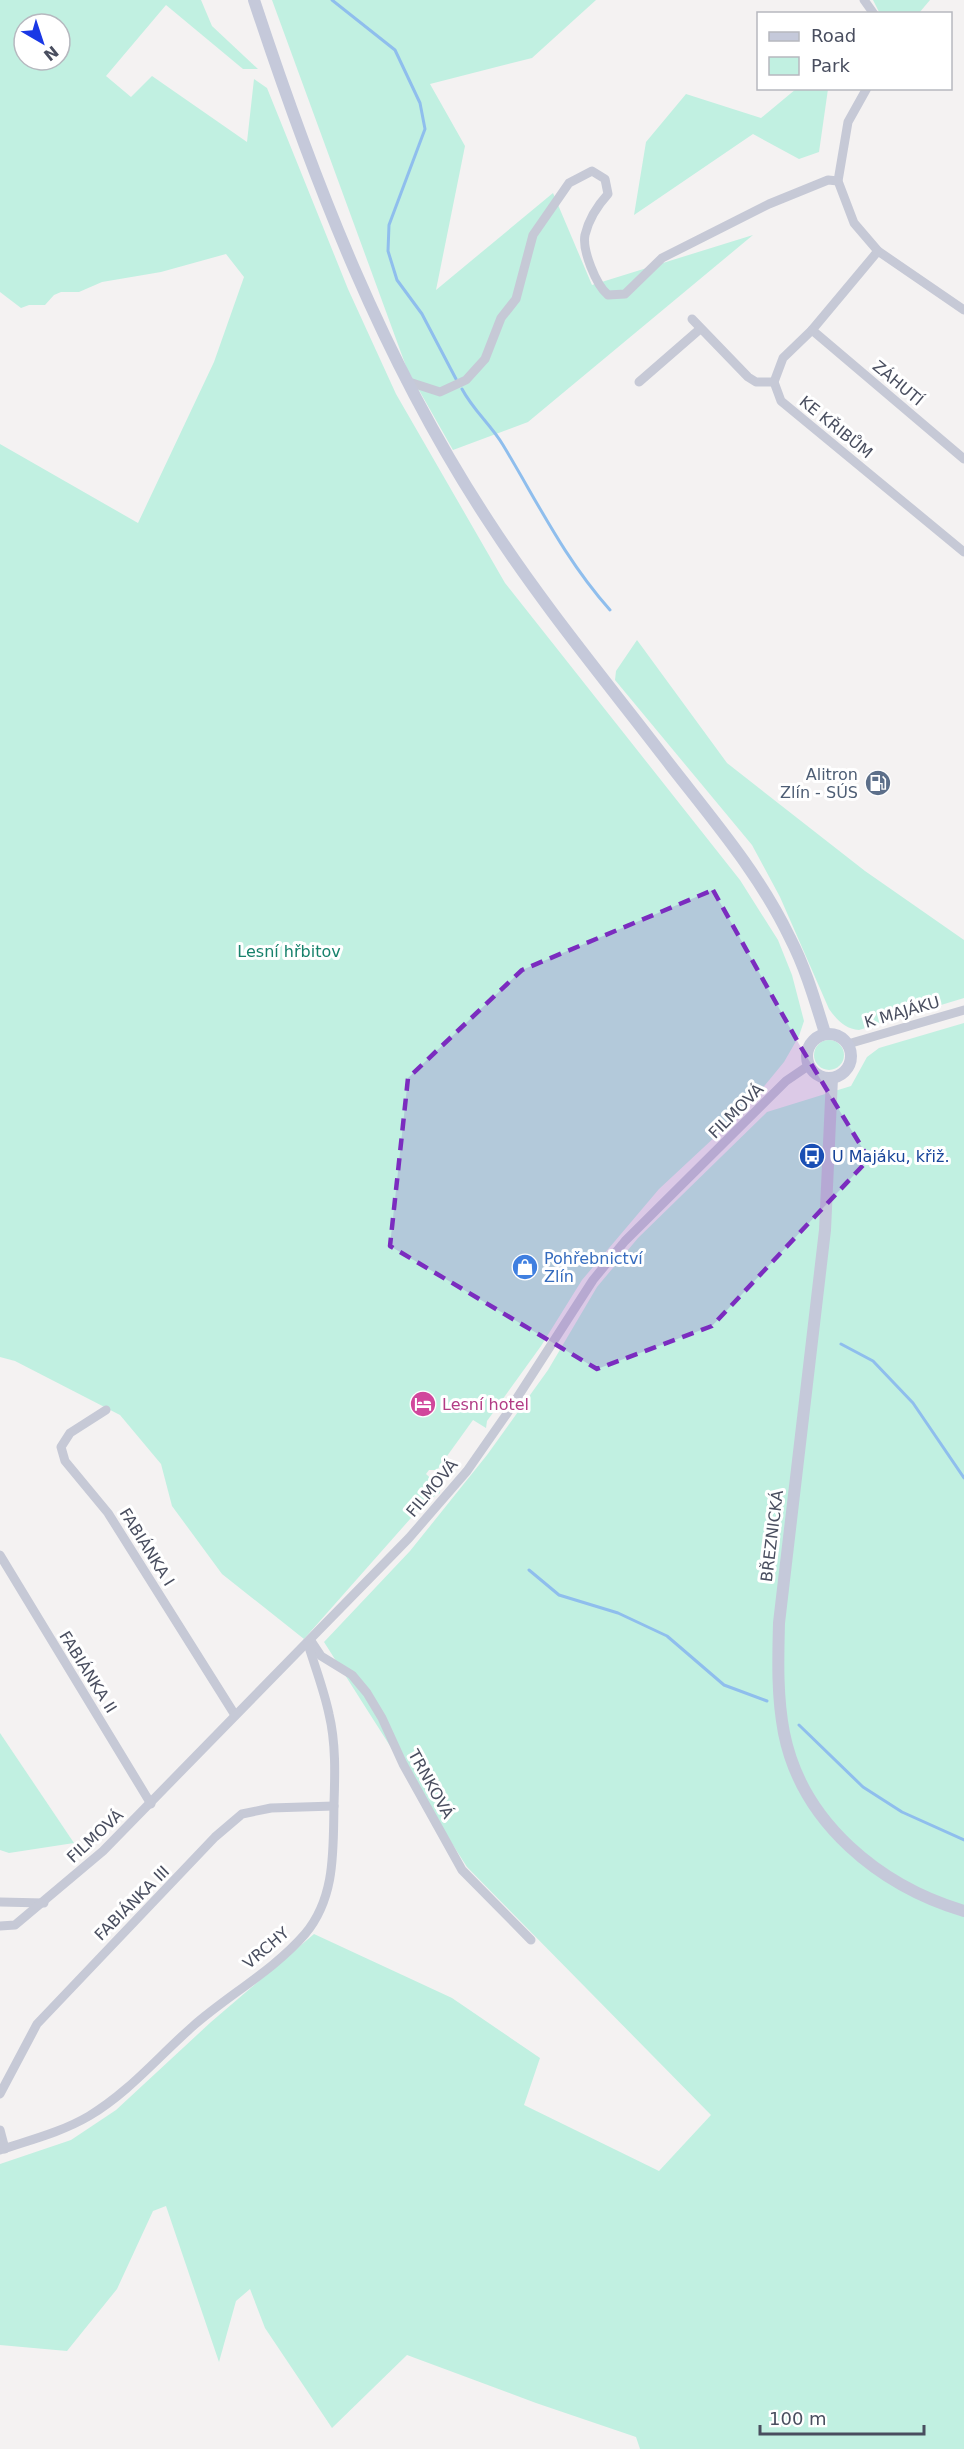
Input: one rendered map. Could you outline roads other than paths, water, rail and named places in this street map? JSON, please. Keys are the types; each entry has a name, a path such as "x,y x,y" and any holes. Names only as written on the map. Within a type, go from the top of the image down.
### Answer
{"main road":[{"path":"255,0 331,214 406,381 489,522 525,574 731,844 767,896 798,954 825,1033"},
{"path":"825,1033 836,1034 848,1044 851,1054 849,1065 842,1074 832,1078 820,1076 808,1066 808,1047 817,1036 825,1033"},
{"name":"BŘEZNICKÁ","path":"832,1078 825,1230 779,1623 779,1688 784,1733 807,1794 820,1815 842,1839 888,1878 920,1895 964,1911"}],"street":[{"path":"866,90 848,122 838,181 854,223 878,251 964,310"},
{"path":"406,381 440,392 466,380 485,359 501,318 516,299 533,235 569,183 592,171 605,179 608,194 595,208 584,237 599,287 608,295 625,294 645,278 662,258 769,204 828,180 838,181"},
{"path":"692,319 748,377 756,382 774,382 783,358 812,330 878,251"},
{"path":"639,382 700,329"},
{"name":"ZÁHUTÍ","path":"812,330 964,459"},
{"name":"KE KŘIBŮM","path":"774,382 781,401 964,552"},
{"name":"K MAJÁKU","path":"848,1044 964,1010"},
{"name":"FILMOVÁ","path":"0,1926 15,1925 44,1903 151,1804 409,1538 467,1470 512,1406 593,1280 625,1241 786,1081 808,1066"},
{"name":"FABIÁNKA I","path":"106,1410 70,1433 61,1447 65,1461 108,1513 235,1715"},
{"name":"FABIÁNKA II","path":"0,1555 151,1804"},
{"name":"VRCHY","path":"3,2149 52,2133 88,2116 118,2096 193,2026 274,1963 303,1936 316,1920 328,1890 335,1853 335,1772 329,1715 310,1642"},
{"name":"TRNKOVÁ","path":"310,1642 321,1656 352,1675 367,1693 382,1718 402,1764 462,1870 531,1940"},
{"name":"FABIÁNKA III","path":"0,2094 37,2024 215,1837 242,1814 271,1808 334,1806"},
{"path":"0,1902 44,1903"},
{"path":"0,2130 3,2149"}],"waterway":[{"path":"332,0 395,50 420,103 425,129 389,225 388,251 397,280 422,314 456,379"},
{"path":"462,389 503,445 565,550 610,610"},
{"path":"841,1344 873,1361 913,1403 964,1478"},
{"path":"529,1570 559,1595 618,1613 667,1636 724,1685 767,1701"},
{"path":"799,1725 863,1787 902,1812 964,1840"}],"place":[{"name":"Alitron Zlín - SÚS","path":"878,783"},
{"name":"U Majáku, křiž.","path":"812,1156"},
{"name":"Pohřebnictví Zlín","path":"525,1267"},
{"name":"Lesní hotel","path":"423,1404"}],"park label":[{"name":"Lesní hřbitov","path":"289,951"}]}
